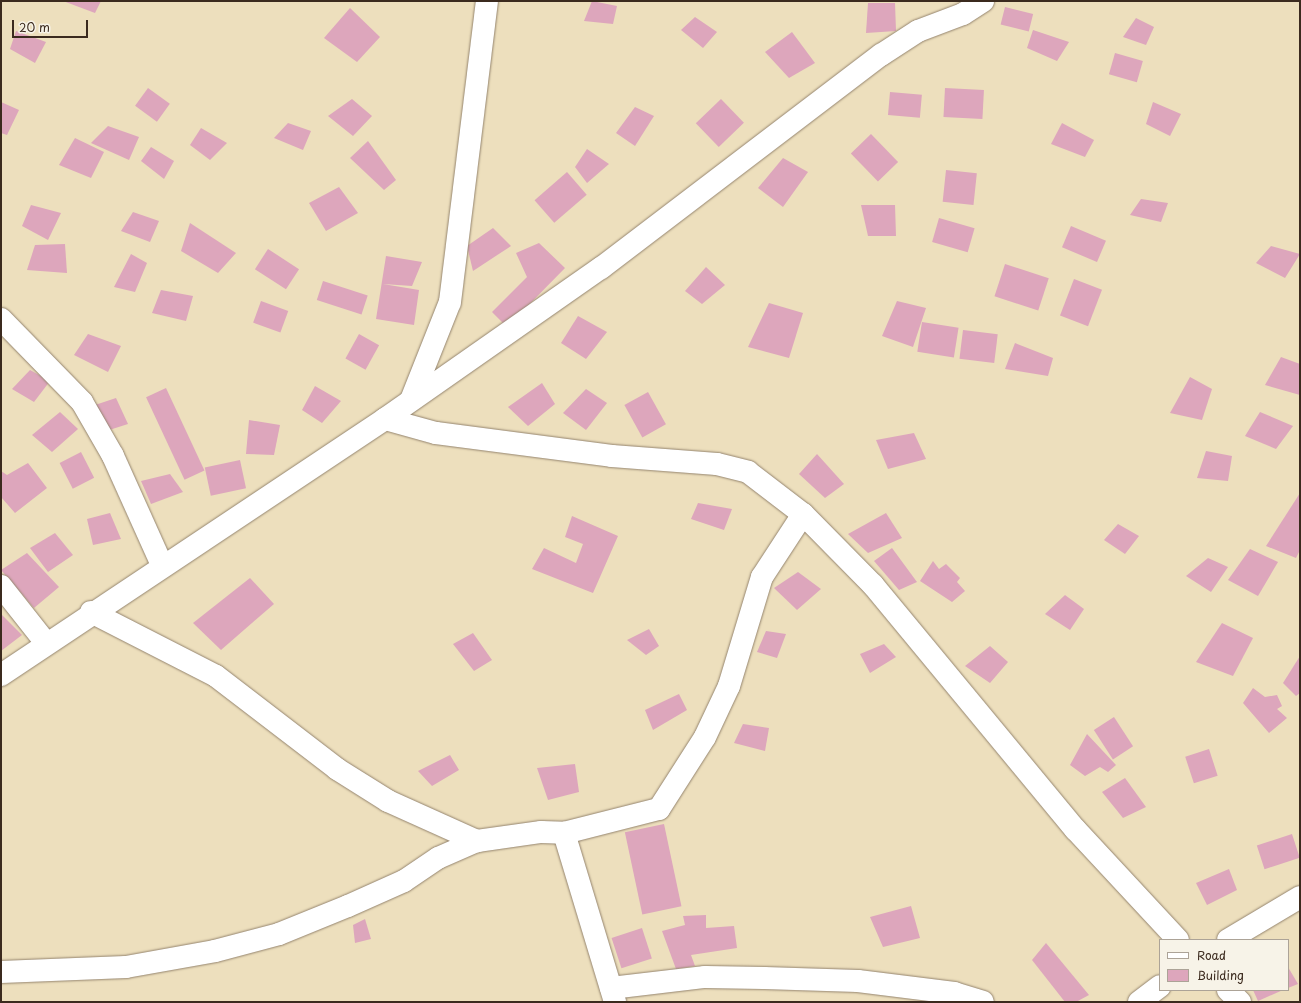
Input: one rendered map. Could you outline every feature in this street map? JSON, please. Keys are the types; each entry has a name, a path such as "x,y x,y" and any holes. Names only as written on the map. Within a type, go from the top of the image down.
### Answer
{"street":[{"path":"411,400 450,302 487,1"},
{"path":"1,675 91,612 385,419 601,268 881,55 918,31 964,14 983,1"},
{"path":"1,319 82,402 113,456 162,565"},
{"path":"385,419 460,436 612,456 717,464 748,472 803,514 873,585 1075,829 1177,939"},
{"path":"1,972 126,967 215,951 279,934 404,881 438,858 478,841 541,832 564,833 659,809 705,737 729,686 762,577 803,514"},
{"path":"1,586 46,643"},
{"path":"91,612 216,676 337,769 388,801 478,841"},
{"path":"564,833 613,995 705,977 764,978 858,981 954,993 983,1002"},
{"path":"1230,939 1300,897"},
{"path":"1139,1002 1159,987"},
{"path":"1229,991 1240,1002"}],"building":[{"path":"63,1 101,1 95,13"},
{"path":"592,1 617,6 613,24 584,21"},
{"path":"868,3 895,3 896,31 866,33"},
{"path":"1005,7 1033,14 1029,31 1001,24"},
{"path":"350,8 380,37 357,62 324,38"},
{"path":"695,17 717,32 703,48 681,30"},
{"path":"1136,18 1154,27 1146,45 1123,37"},
{"path":"1033,30 1069,42 1057,61 1027,48"},
{"path":"16,31 46,42 35,63 10,49"},
{"path":"792,32 815,63 789,78 765,52"},
{"path":"1115,53 1143,61 1137,82 1109,74"},
{"path":"148,88 170,104 157,122 135,106"},
{"path":"945,88 984,90 982,119 943,117"},
{"path":"890,92 922,95 920,118 888,115"},
{"path":"352,99 372,116 353,136 328,116"},
{"path":"721,99 744,123 719,147 696,123"},
{"path":"1,102 19,110 7,135 1,133"},
{"path":"1153,102 1181,114 1170,136 1146,124"},
{"path":"635,107 654,116 635,146 616,133"},
{"path":"288,123 311,131 303,150 274,138"},
{"path":"1062,123 1094,140 1085,157 1051,144"},
{"path":"108,126 139,137 129,160 91,143"},
{"path":"201,128 227,143 210,160 190,145"},
{"path":"871,134 898,162 878,182 851,153"},
{"path":"75,138 104,152 91,178 59,165"},
{"path":"368,141 396,180 384,190 350,158"},
{"path":"151,147 174,161 164,179 141,161"},
{"path":"587,149 609,164 587,183 575,167"},
{"path":"783,158 808,172 783,207 758,188"},
{"path":"946,170 977,173 973,205 943,202"},
{"path":"567,172 587,195 554,223 535,200"},
{"path":"339,187 358,213 326,231 309,203"},
{"path":"1141,199 1168,203 1161,222 1130,215"},
{"path":"31,205 61,213 48,240 22,226"},
{"path":"861,205 895,205 896,236 868,236"},
{"path":"133,212 159,221 150,242 121,231"},
{"path":"939,218 975,228 968,252 932,242"},
{"path":"190,223 236,253 218,273 181,251"},
{"path":"1071,226 1106,241 1097,262 1062,247"},
{"path":"493,228 511,246 473,271 467,246"},
{"path":"539,243 565,268 507,327 492,312 527,277 516,253"},
{"path":"65,244 67,273 27,270 35,245"},
{"path":"1271,246 1300,254 1285,278 1256,263"},
{"path":"268,249 299,269 286,289 255,269"},
{"path":"131,254 147,263 135,292 114,287"},
{"path":"386,256 422,262 412,286 383,284 419,290 414,325 376,319"},
{"path":"1005,264 1049,278 1038,311 994,296"},
{"path":"706,267 725,285 702,304 685,291"},
{"path":"1074,279 1102,290 1088,326 1060,315"},
{"path":"323,281 368,296 362,315 317,300"},
{"path":"161,290 193,296 186,321 152,313"},
{"path":"261,301 288,311 280,333 253,323"},
{"path":"897,301 926,308 913,347 882,336"},
{"path":"769,303 803,313 789,358 748,347"},
{"path":"578,316 607,332 586,359 561,343"},
{"path":"922,322 959,328 954,357 917,352"},
{"path":"963,330 998,334 994,363 959,359"},
{"path":"88,334 121,346 108,372 74,355"},
{"path":"359,334 379,345 366,370 345,358"},
{"path":"1015,343 1053,358 1048,376 1005,369"},
{"path":"1281,357 1300,364 1300,395 1265,385"},
{"path":"30,370 50,381 34,402 12,389"},
{"path":"1190,377 1212,389 1202,420 1170,413"},
{"path":"542,383 555,404 528,426 508,407"},
{"path":"315,386 341,401 322,423 302,410"},
{"path":"166,388 204,470 185,480 146,397"},
{"path":"586,389 607,403 586,430 563,413"},
{"path":"648,392 666,424 642,437 624,405"},
{"path":"116,398 128,424 103,432 92,406"},
{"path":"60,412 78,429 52,452 32,435"},
{"path":"1260,412 1293,426 1276,449 1245,436"},
{"path":"249,420 280,425 274,455 246,454"},
{"path":"914,433 926,459 888,469 876,440"},
{"path":"1206,451 1232,456 1228,481 1197,478"},
{"path":"81,452 94,478 73,489 60,463"},
{"path":"817,454 844,484 825,498 799,474"},
{"path":"240,460 246,488 211,496 205,467"},
{"path":"28,463 47,488 15,513 1,497 1,471 7,475"},
{"path":"170,474 183,492 151,504 141,481"},
{"path":"1300,493 1300,550 1296,558 1266,546"},
{"path":"698,503 732,509 724,530 691,519"},
{"path":"110,513 121,539 93,545 87,519"},
{"path":"886,513 902,538 868,553 848,534"},
{"path":"572,516 618,536 593,593 532,569 544,548 576,563 583,544 565,537"},
{"path":"1118,524 1139,536 1125,554 1104,540"},
{"path":"55,533 73,555 48,572 30,548"},
{"path":"892,548 917,582 899,590 874,561"},
{"path":"1250,549 1278,562 1258,596 1228,580"},
{"path":"27,553 59,587 34,608 1,570"},
{"path":"1208,558 1228,567 1211,592 1186,576"},
{"path":"933,561 939,569 946,564 960,578 957,582 965,591 952,602 920,581"},
{"path":"798,572 821,589 797,610 774,588"},
{"path":"250,578 274,604 221,650 193,623"},
{"path":"1065,595 1084,609 1070,630 1045,614"},
{"path":"1,614 22,635 1,651"},
{"path":"1222,623 1253,638 1233,676 1196,662"},
{"path":"649,629 659,646 646,655 627,640"},
{"path":"766,631 786,634 777,658 757,652"},
{"path":"473,633 492,660 474,671 453,644"},
{"path":"884,644 896,657 870,673 860,654"},
{"path":"990,646 1008,662 990,683 965,666"},
{"path":"1300,656 1300,693 1296,696 1283,683"},
{"path":"1253,688 1265,697 1277,695 1282,706 1277,709 1287,718 1269,733 1243,703"},
{"path":"679,694 687,710 653,730 645,710"},
{"path":"1114,717 1133,746 1113,759 1094,730"},
{"path":"743,724 769,728 765,751 734,743"},
{"path":"1087,734 1116,765 1108,772 1100,767 1085,776 1070,765"},
{"path":"1209,749 1218,776 1194,783 1185,757"},
{"path":"450,755 459,770 432,786 418,771"},
{"path":"575,764 579,792 548,800 537,768"},
{"path":"1125,778 1146,807 1123,818 1102,792"},
{"path":"664,824 681,906 642,914 625,832"},
{"path":"1292,834 1300,858 1265,869 1257,845"},
{"path":"1229,869 1237,890 1207,905 1196,883"},
{"path":"911,906 920,938 883,947 870,917"},
{"path":"706,915 706,928 734,926 737,948 691,955 695,966 676,969 662,931 685,925 683,916"},
{"path":"365,919 371,939 355,943 353,925"},
{"path":"642,928 652,958 621,968 612,938"},
{"path":"1046,943 1089,995 1076,1002 1065,1002 1032,960"},
{"path":"1289,969 1298,984 1289,988"},
{"path":"1253,991 1281,991 1258,1001"}]}
